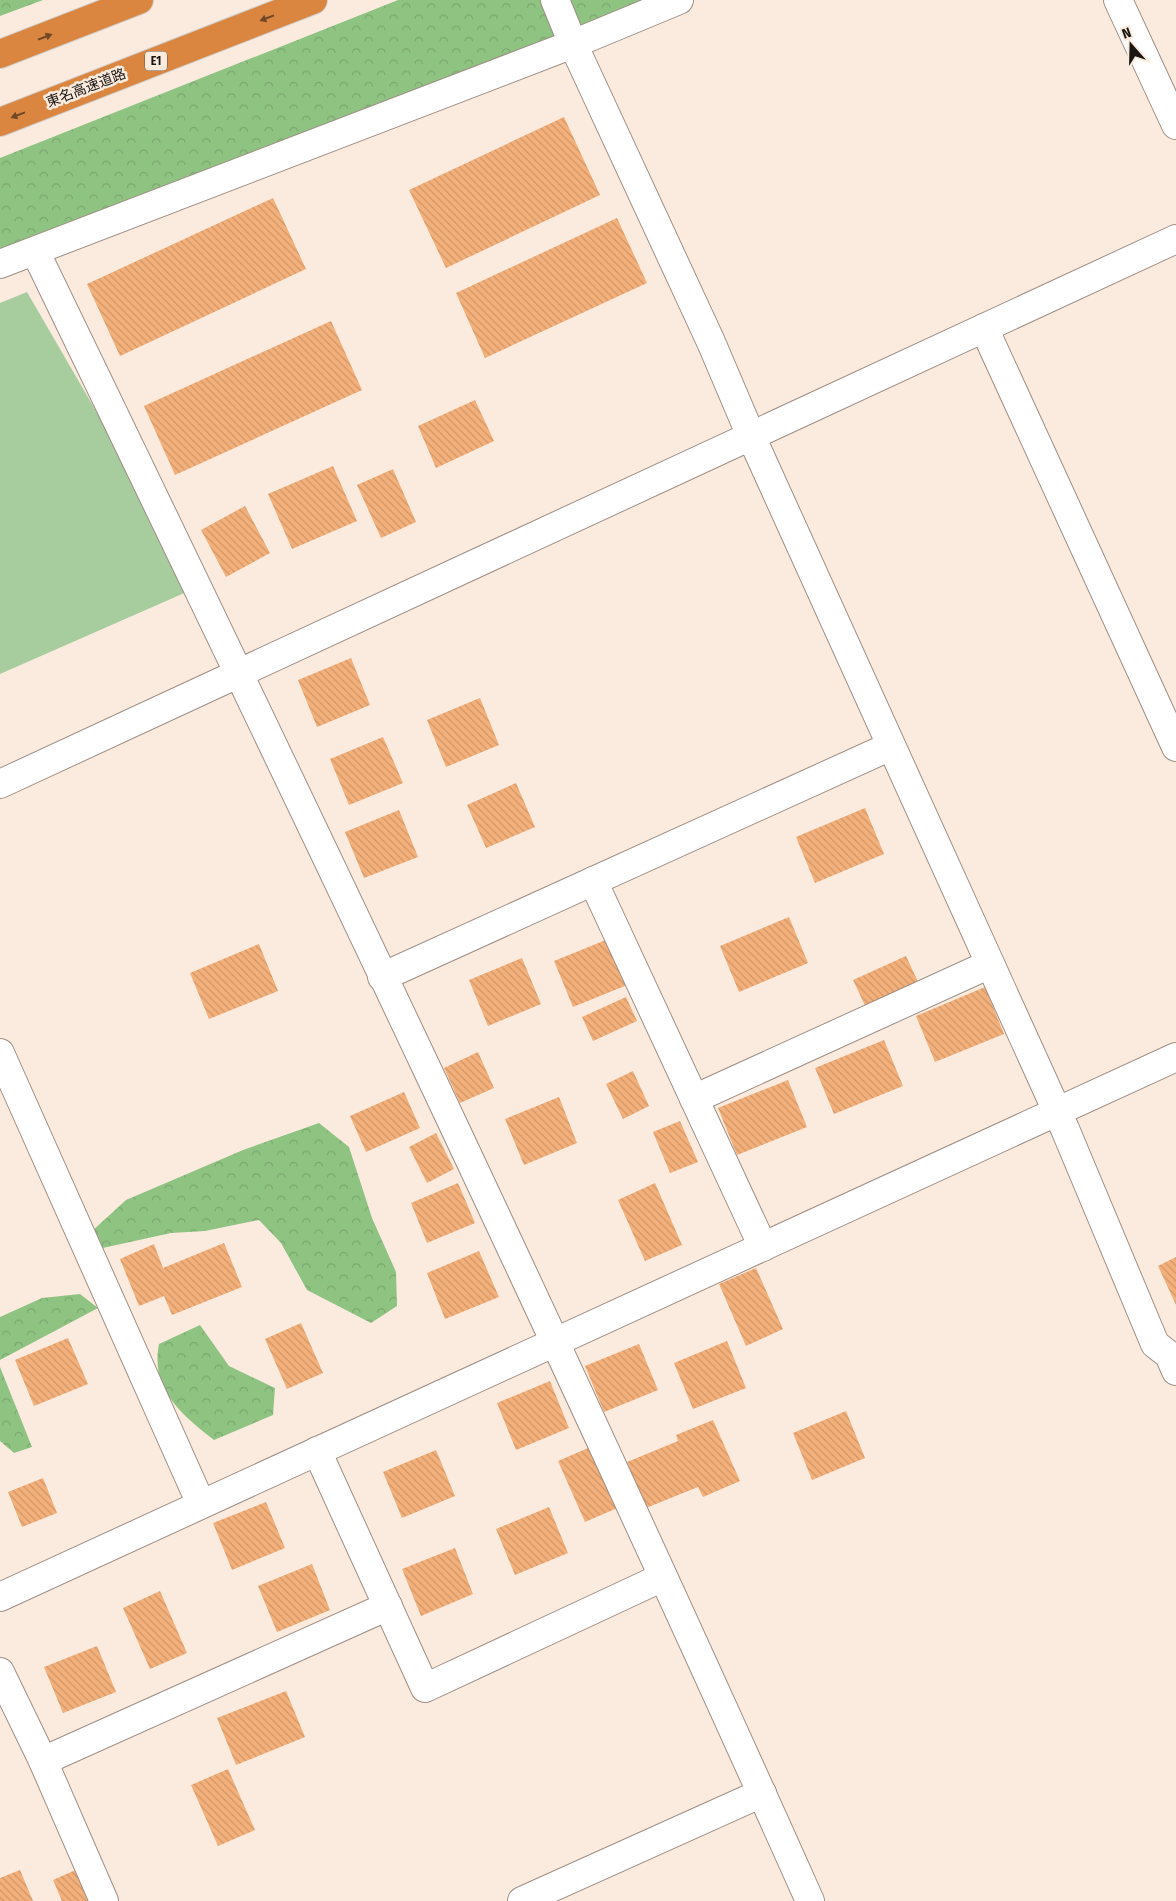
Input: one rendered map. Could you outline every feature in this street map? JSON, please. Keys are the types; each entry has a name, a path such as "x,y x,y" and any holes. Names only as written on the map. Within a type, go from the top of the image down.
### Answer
{"highway":[{"path":"0,54 139,0"},
{"name":"東名高速道路","path":"0,122 313,0"}],"street":[{"path":"555,0 573,44 711,342 751,436 1058,1113 1156,1344 1169,1355 1176,1371"},
{"path":"0,264 573,44 679,0"},
{"path":"1118,0 1176,125"},
{"path":"0,784 1176,239"},
{"path":"35,251 240,674 554,1341 810,1901"},
{"path":"984,328 1176,747"},
{"path":"382,977 892,746"},
{"path":"593,881 763,1247"},
{"path":"694,1099 990,964"},
{"path":"0,1053 201,1504"},
{"path":"0,1597 554,1341 1058,1113 1176,1057"},
{"path":"317,1451 425,1688 663,1577"},
{"path":"43,1761 388,1606"},
{"path":"0,1672 43,1761 104,1901"},
{"path":"522,1901 762,1793"}],"green space":[{"path":"0,0 43,0 0,16"},
{"path":"398,0 672,0 0,259 0,158"},
{"path":"27,292 198,587 0,674 0,303"},
{"path":"319,1123 349,1147 372,1218 396,1272 397,1306 371,1323 307,1290 281,1243 259,1220 205,1231 171,1233 98,1249 91,1232 126,1200 243,1150"},
{"path":"80,1294 98,1308 0,1360 0,1317 42,1298"},
{"path":"200,1325 229,1366 275,1388 273,1415 214,1440 180,1411 171,1400 159,1374 157,1360 159,1344"},
{"path":"0,1367 32,1447 14,1453 0,1441"}],"building":[{"path":"564,117 600,195 446,268 409,190"},
{"path":"273,198 306,269 120,356 87,284"},
{"path":"617,218 647,283 485,358 456,293"},
{"path":"331,321 362,390 175,475 144,406"},
{"path":"475,400 494,441 436,468 418,426"},
{"path":"333,466 357,521 292,549 268,494"},
{"path":"393,469 416,522 381,538 357,485"},
{"path":"245,506 270,553 226,577 201,530"},
{"path":"351,658 370,705 317,727 298,680"},
{"path":"480,698 499,745 446,767 427,720"},
{"path":"383,737 403,783 349,805 330,759"},
{"path":"516,783 535,827 486,848 467,805"},
{"path":"865,808 884,854 815,883 796,837"},
{"path":"399,810 418,857 364,878 345,832"},
{"path":"789,917 808,963 739,992 720,946"},
{"path":"623,933 642,979 573,1007 554,961"},
{"path":"259,944 278,991 209,1019 190,973"},
{"path":"906,956 920,986 867,1010 853,980"},
{"path":"522,958 541,1004 488,1026 469,980"},
{"path":"985,987 1004,1034 935,1062 916,1016"},
{"path":"626,997 637,1021 593,1041 582,1017"},
{"path":"884,1040 903,1086 834,1114 815,1068"},
{"path":"478,1052 494,1088 460,1103 444,1068"},
{"path":"633,1071 649,1106 623,1119 606,1084"},
{"path":"788,1080 807,1127 737,1155 718,1108"},
{"path":"404,1092 420,1128 366,1152 350,1116"},
{"path":"559,1097 577,1143 524,1165 505,1119"},
{"path":"680,1121 698,1162 670,1173 653,1132"},
{"path":"436,1133 454,1169 427,1183 409,1147"},
{"path":"458,1183 475,1223 427,1243 411,1203"},
{"path":"655,1183 682,1245 645,1261 618,1200"},
{"path":"224,1243 242,1287 172,1315 164,1296 139,1306 120,1259 154,1244 163,1268"},
{"path":"479,1251 499,1297 445,1319 427,1273"},
{"path":"1176,1257 1176,1305 1158,1266"},
{"path":"756,1268 783,1329 746,1346 719,1284"},
{"path":"301,1323 323,1373 287,1389 265,1339"},
{"path":"68,1338 88,1384 34,1406 15,1360"},
{"path":"727,1341 746,1388 693,1409 674,1363"},
{"path":"639,1344 658,1390 604,1412 585,1366"},
{"path":"550,1381 569,1428 516,1450 497,1403"},
{"path":"846,1411 865,1458 812,1480 793,1433"},
{"path":"713,1420 740,1481 703,1497 698,1487 646,1508 627,1462 678,1441 676,1435"},
{"path":"595,1445 622,1506 585,1522 558,1461"},
{"path":"436,1450 455,1496 402,1518 383,1472"},
{"path":"43,1478 57,1513 22,1527 8,1492"},
{"path":"266,1502 285,1548 232,1570 213,1523"},
{"path":"549,1507 568,1553 515,1575 496,1529"},
{"path":"455,1548 473,1594 421,1616 402,1569"},
{"path":"312,1564 330,1610 277,1632 258,1586"},
{"path":"160,1591 187,1653 150,1669 123,1608"},
{"path":"97,1646 116,1692 63,1713 44,1667"},
{"path":"286,1691 305,1737 236,1765 217,1718"},
{"path":"228,1769 255,1830 218,1846 191,1785"},
{"path":"89,1864 106,1901 62,1901 53,1880"},
{"path":"20,1870 33,1901 0,1901 0,1878"}]}
